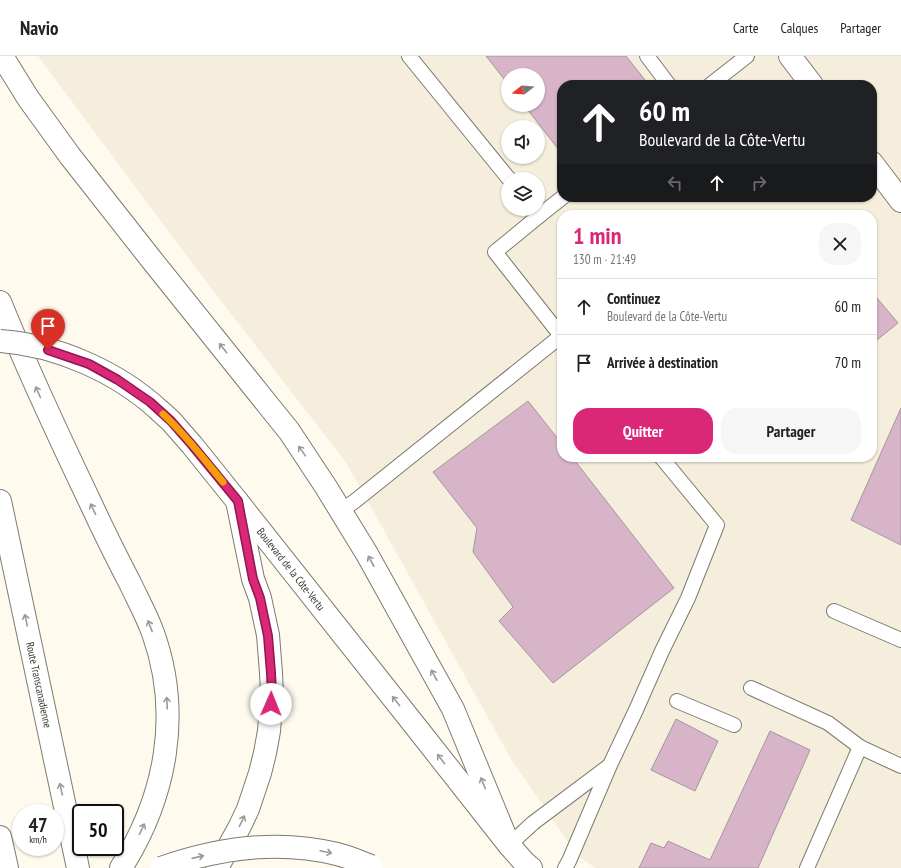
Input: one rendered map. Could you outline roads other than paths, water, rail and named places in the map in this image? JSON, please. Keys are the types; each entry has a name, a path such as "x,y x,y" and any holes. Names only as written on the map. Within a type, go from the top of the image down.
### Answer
{"main road":[{"path":"2,56 28,98 53,134 276,416 311,463 367,554 453,709 508,845"},
{"path":"790,56 808,80"},
{"path":"877,170 901,201"},
{"path":"0,302 41,399 147,617 162,663 166,683 168,730 162,775 149,815 121,868"},
{"name":"Boulevard de la Côte-Vertu","path":"0,341 26,344 89,364 123,383 150,402 171,421 238,501 508,845 531,868"},
{"name":"Route Transcanadienne","path":"0,501 78,868"},
{"path":"217,868 248,810 260,773 269,731 272,694 268,636 260,598 253,579 238,501"},
{"path":"0,837 7,868"},
{"path":"161,868 197,857 239,848 260,846 301,847 319,850 337,854 373,867"}],"lane":[{"path":"408,56 503,172"},
{"path":"647,56 665,80"},
{"path":"716,80 747,56"},
{"path":"545,207 557,200"},
{"path":"532,216 495,252 557,331"},
{"path":"341,511 557,339"},
{"path":"565,868 662,650 688,598 717,525 665,462"},
{"path":"834,612 901,640"},
{"path":"751,688 828,723 860,747 901,766"},
{"path":"677,700 734,725"},
{"path":"808,868 860,747"},
{"path":"508,845 533,823 610,765"}]}
